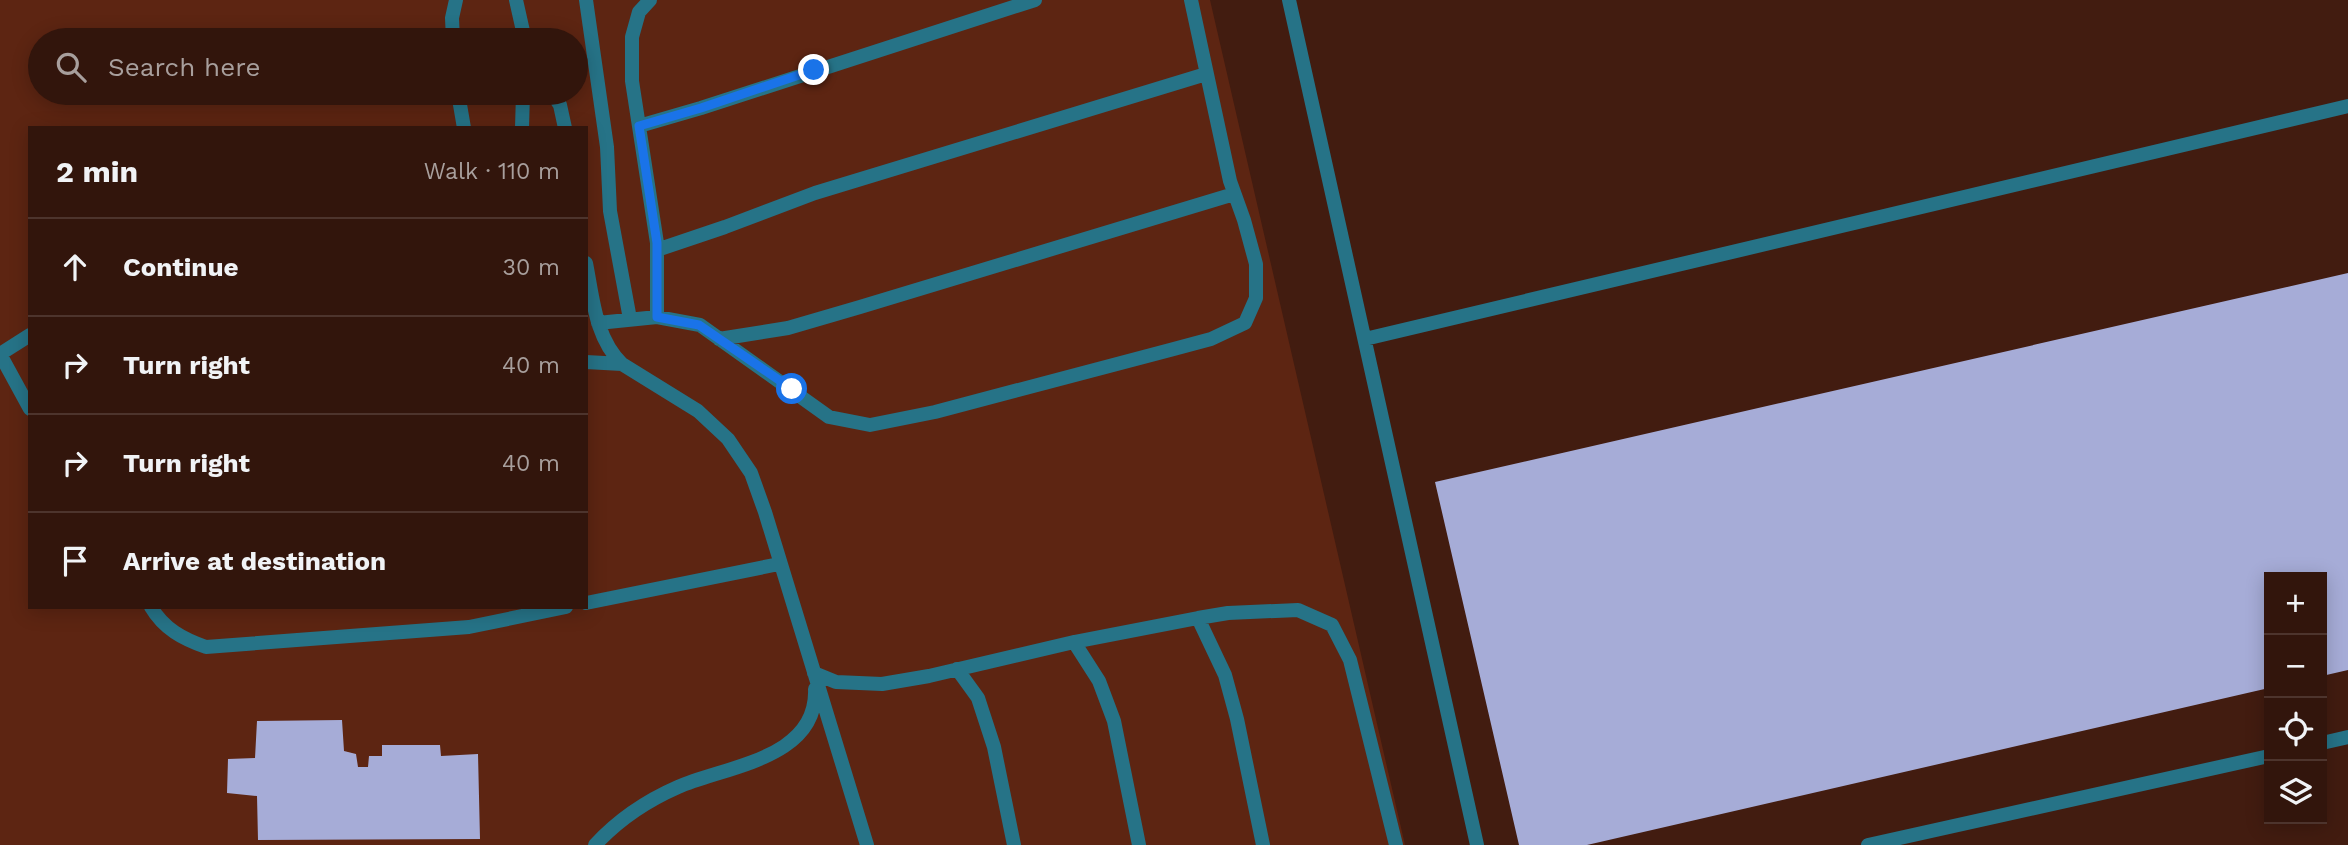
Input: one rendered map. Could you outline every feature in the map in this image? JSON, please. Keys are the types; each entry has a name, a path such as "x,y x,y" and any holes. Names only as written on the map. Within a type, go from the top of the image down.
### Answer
{"lane":[{"path":"452,28 456,0"},
{"path":"516,0 522,28"},
{"path":"586,0 607,147 610,211 630,319"},
{"path":"650,0 639,12 632,37 632,81 657,250 657,317"},
{"path":"639,126 1035,0"},
{"path":"597,323 657,317 699,325 829,417 870,425 934,412 1211,339 1245,323 1256,298 1256,264 1234,194 1191,0"},
{"path":"1289,0 1477,845"},
{"path":"657,250 815,192 1206,74"},
{"path":"460,105 464,126"},
{"path":"523,105 523,126"},
{"path":"560,105 565,126"},
{"path":"1365,340 2348,106"},
{"path":"719,339 788,328 1234,194"},
{"path":"588,274 597,323 612,354 622,364 698,411 728,439 751,473 867,845"},
{"path":"28,336 0,354 28,405"},
{"path":"588,362 622,364"},
{"path":"588,603 779,564"},
{"path":"152,609 180,638 206,647 469,627 556,609"},
{"path":"814,673 836,682 882,684 1198,618 1228,613 1298,610 1332,625 1350,660 1396,845"},
{"path":"1198,618 1225,675 1237,719 1263,845"},
{"path":"1074,642 1099,681 1114,721 1139,845"},
{"path":"957,669 978,698 994,747 1014,845"},
{"path":"594,845 638,808 679,786 750,762 797,737 812,715 815,703 814,673"},
{"path":"2327,742 2348,737"},
{"path":"1868,845 2264,757"}],"shaded area":[{"path":"0,0 1210,0 1405,845 0,845"}],"building":[{"path":"2348,273 2348,670 2327,675 2327,572 2264,572 2264,689 1587,845 1519,845 1435,482"},
{"path":"342,720 344,751 356,754 358,767 368,767 369,756 382,756 382,745 440,745 441,756 478,754 480,839 258,840 257,796 227,793 228,759 255,758 257,721"}],"route":[{"path":"792,389 699,325 657,317 657,243 639,126 814,70"}]}
